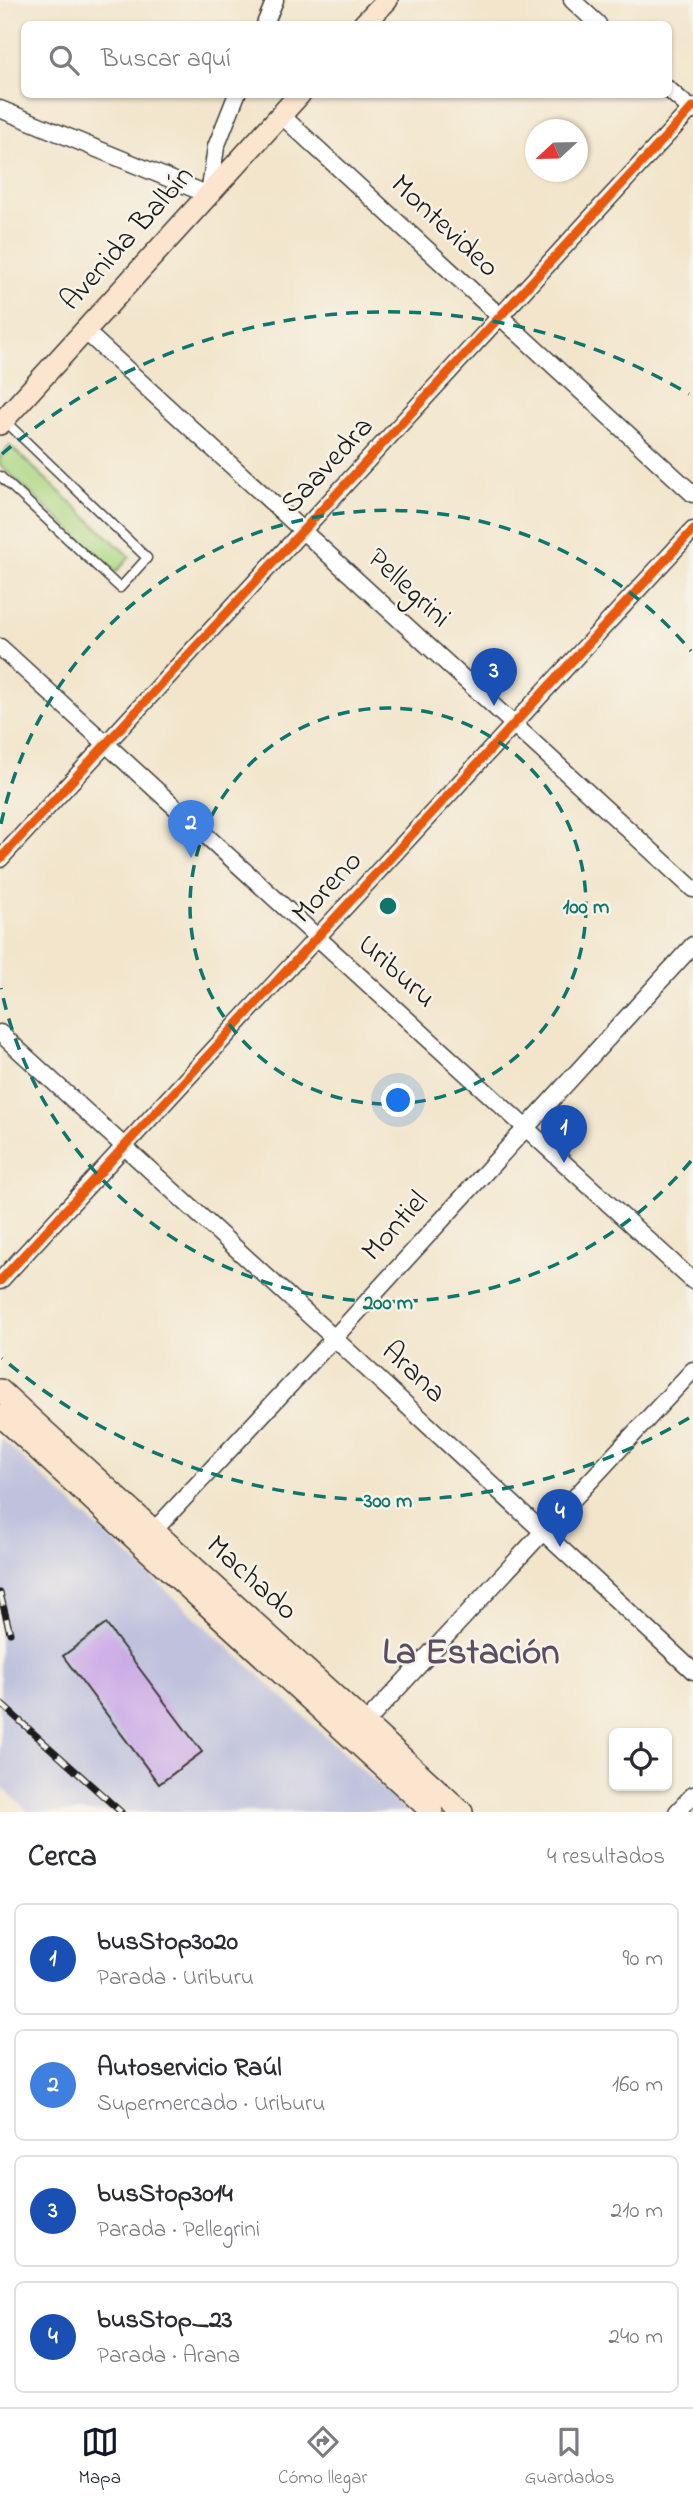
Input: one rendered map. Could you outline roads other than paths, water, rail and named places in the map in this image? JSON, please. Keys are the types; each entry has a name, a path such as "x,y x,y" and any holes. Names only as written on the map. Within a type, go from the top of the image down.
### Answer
{"street":[{"path":"266,21 275,0"},
{"path":"367,21 387,0"},
{"path":"572,0 595,21"},
{"path":"672,92 692,109"},
{"path":"0,109 209,195 216,147 235,98"},
{"name":"Avenida Balbín","path":"1,421 296,98"},
{"name":"Saavedra","path":"0,859 692,109"},
{"name":"Montevideo","path":"281,115 693,494"},
{"name":"Pellegrini","path":"85,331 693,889"},
{"name":"Moreno","path":"0,1281 693,530"},
{"name":"Uriburu","path":"0,647 693,1281"},
{"name":"Montiel","path":"147,1537 334,1338 693,945"},
{"name":"Arana","path":"0,1033 693,1671"},
{"path":"359,1731 693,1370"},
{"name":"Machado","path":"0,1390 147,1537 359,1731 462,1812"},
{"name":"Machado","path":"0,1415 147,1537"},
{"name":"Machado","path":"359,1731 432,1812"},
{"path":"677,1812 693,1796"}],"lane":[{"path":"0,476 120,588 148,558 1,421"}],"railway":[{"path":"0,1593 10,1633"},
{"path":"0,1703 121,1812"}],"place":[{"name":"busStop3014","path":"494,706"},
{"name":"Autoservicio Raúl","path":"191,858"},
{"name":"busStop3020","path":"564,1163"},
{"name":"busStop_23","path":"560,1547"}],"district":[{"name":"La Estación","path":"471,1654"}]}
